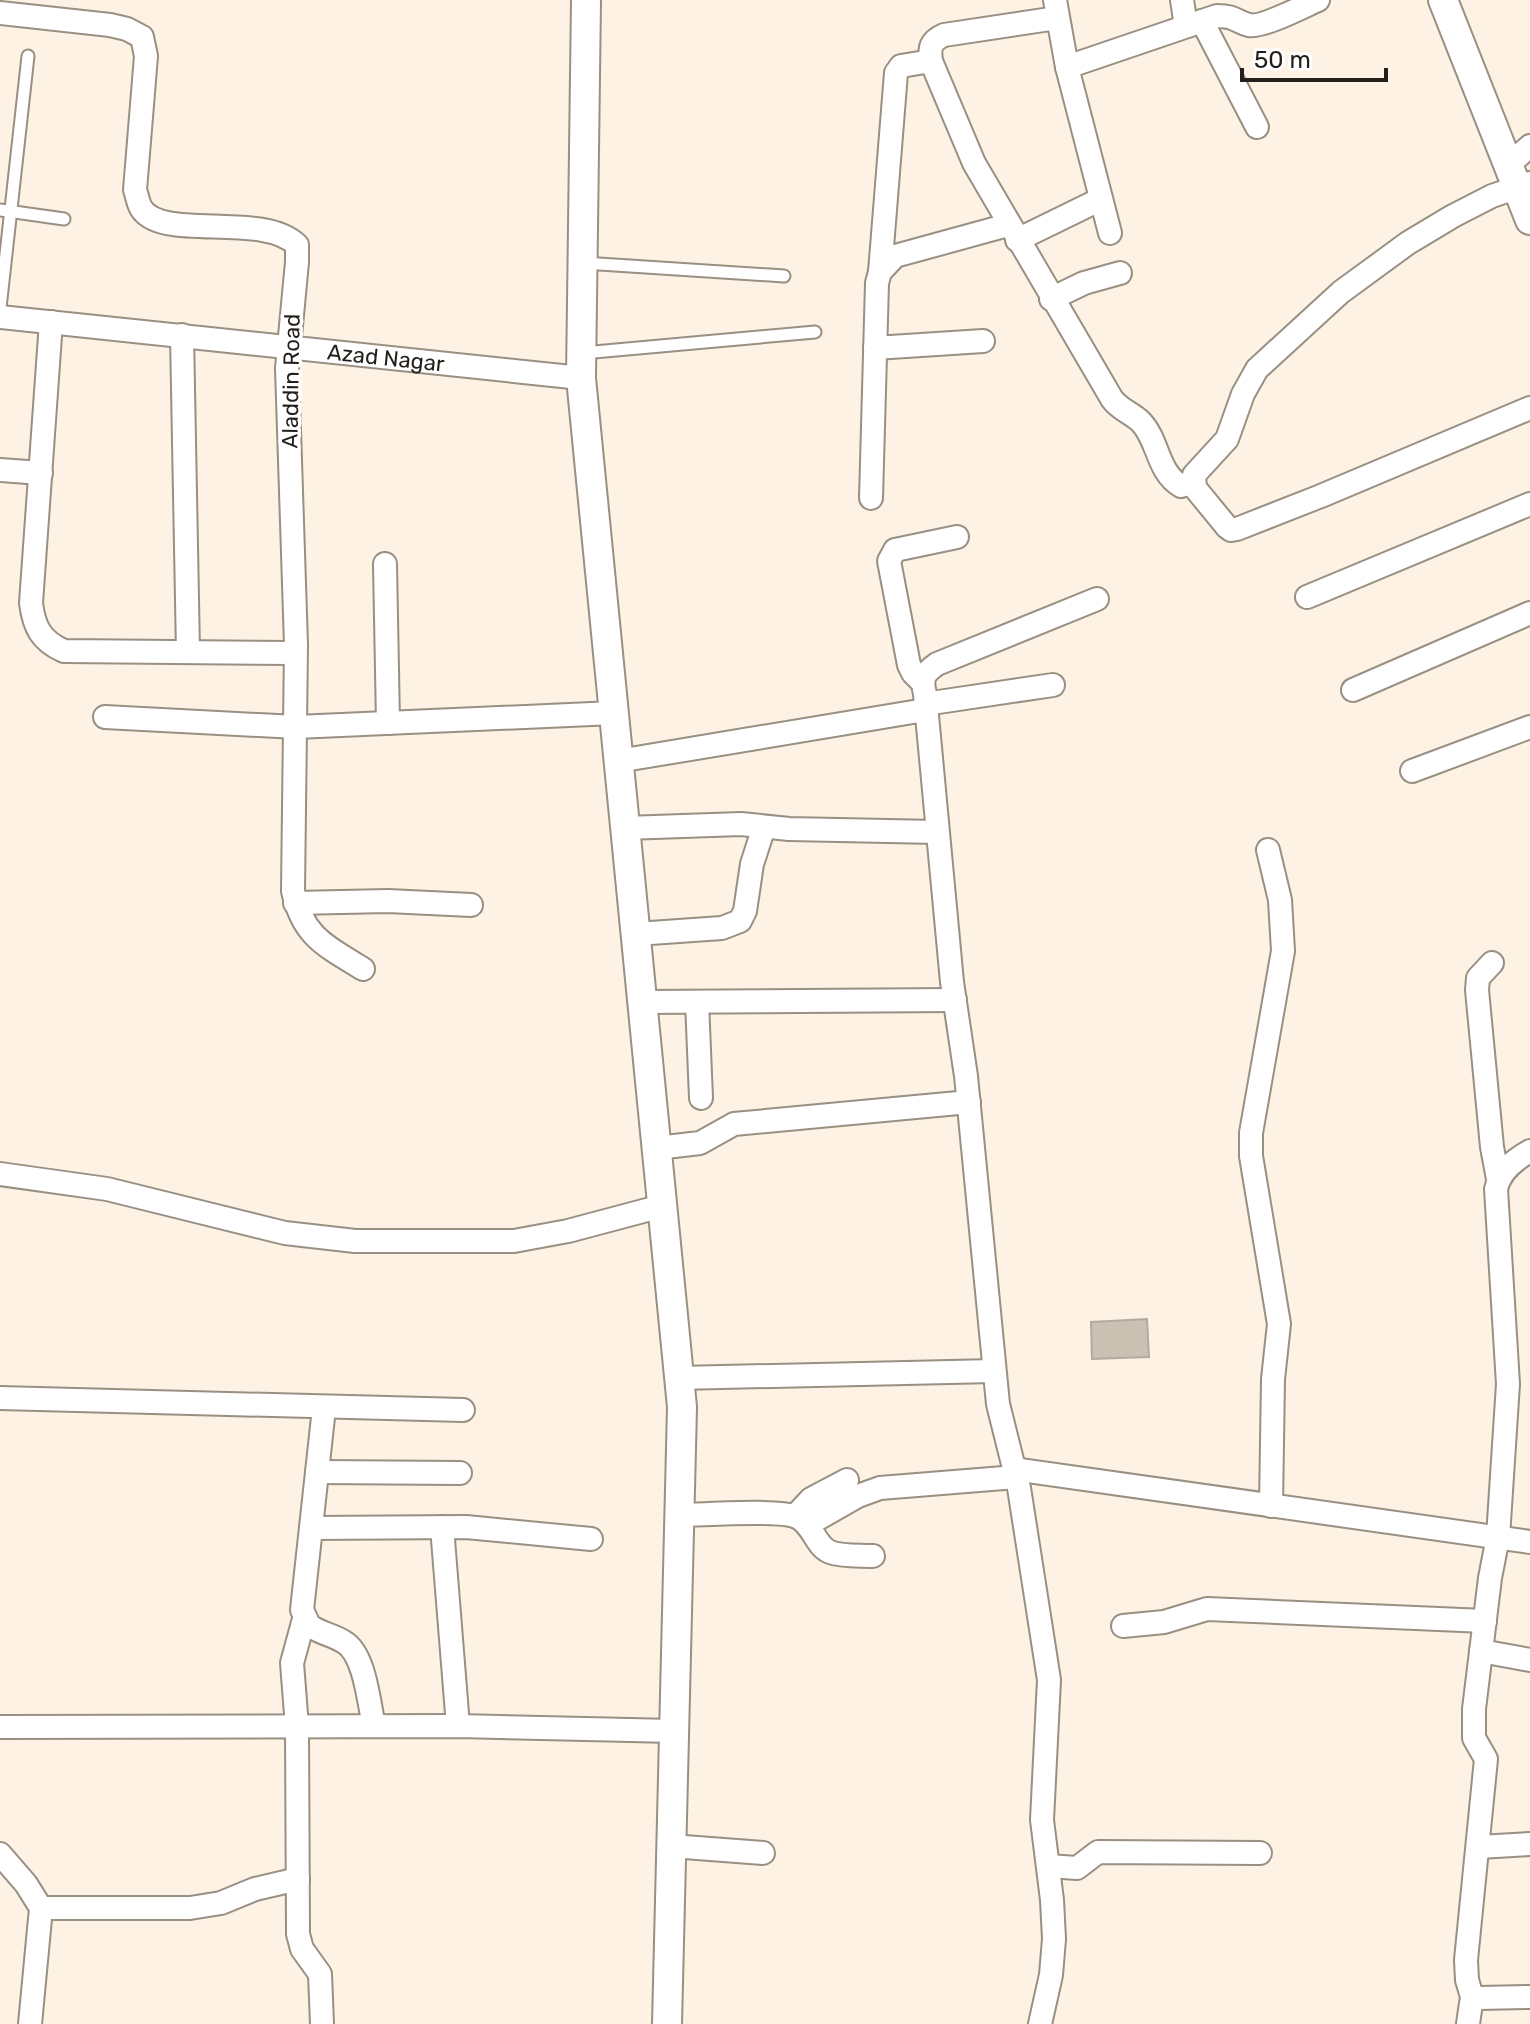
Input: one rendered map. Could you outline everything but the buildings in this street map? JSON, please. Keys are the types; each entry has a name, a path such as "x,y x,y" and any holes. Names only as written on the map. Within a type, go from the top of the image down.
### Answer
{"street":[{"path":"586,0 582,365 682,1407 667,2024"},
{"path":"1182,0 1257,127"},
{"path":"1067,67 1217,16 1231,16 1247,25 1258,25 1318,0"},
{"path":"1443,0 1518,178 1530,220"},
{"path":"1110,233 1067,67 1056,9 933,40 929,49 931,61 974,163 1051,299 1118,408 1141,422 1172,479 1181,486 1194,481"},
{"name":"Aladdin Road","path":"0,13 110,25 142,37 146,56 135,190 141,209 154,220 170,223 270,230 287,235 297,245 287,390 295,653 292,867 295,903 300,916 318,941 363,969"},
{"path":"871,498 875,348 896,73 901,66 931,61"},
{"path":"1530,146 1518,178 1408,243 1341,292 1284,344 1250,380 1227,439 1199,469 1194,481 1195,488 1227,527 1237,529 1530,408"},
{"path":"880,272 895,256 1013,232 1101,199"},
{"path":"1051,299 1084,283 1120,273"},
{"name":"Azad Nagar","path":"0,317 289,345 582,365"},
{"path":"51,322 31,603 39,634 50,645 64,651 295,653"},
{"path":"182,335 188,652"},
{"path":"875,348 983,341"},
{"path":"0,470 41,473"},
{"path":"1307,597 1530,504"},
{"path":"922,682 913,673 906,655 889,561 895,550 957,537"},
{"path":"385,564 388,723"},
{"path":"1040,2024 1051,1975 1054,1939 1042,1820 1049,1680 1015,1473 998,1404 969,1102 955,1000 922,682 924,674 937,664 1097,599"},
{"path":"1353,690 1530,613"},
{"path":"618,761 1053,685"},
{"path":"105,717 296,727 614,713"},
{"path":"1412,771 1530,727"},
{"path":"625,828 720,824 937,832"},
{"path":"636,934 722,928 740,921 745,911 752,864 764,827"},
{"path":"1268,850 1280,900 1283,951 1251,1133 1251,1156 1279,1324 1273,1379 1271,1506"},
{"path":"295,903 388,901 471,905"},
{"path":"1468,2024 1473,2000 1467,1980 1466,1960 1486,1759 1474,1738 1474,1709 1498,1537 1508,1384 1496,1189 1498,1179 1492,1147 1477,990 1478,978 1492,963"},
{"path":"642,1002 955,1000"},
{"path":"697,1002 701,1098"},
{"path":"657,1148 700,1143 734,1124 969,1102"},
{"path":"1498,1179 1516,1159 1530,1151"},
{"path":"0,1174 107,1189 285,1233 355,1241 514,1241 568,1231 662,1206"},
{"path":"679,1378 994,1371"},
{"path":"0,1398 463,1410"},
{"path":"322,2024 320,1974 302,1949 298,1934 297,1727 292,1663 304,1619 302,1610 324,1408"},
{"path":"317,1472 460,1473"},
{"path":"801,1521 880,1488 1015,1473 1530,1542"},
{"path":"801,1521 817,1495 847,1480"},
{"path":"679,1515 777,1514 801,1521 828,1552 873,1556"},
{"path":"311,1528 442,1527 591,1539"},
{"path":"442,1527 458,1726"},
{"path":"1123,1626 1164,1622 1207,1609 1485,1621"},
{"path":"304,1619 314,1629 348,1643 363,1672 374,1726"},
{"path":"1481,1651 1530,1660"},
{"path":"0,1727 458,1726 674,1731"},
{"path":"1479,1847 1530,1844"},
{"path":"671,1846 763,1853"},
{"path":"1048,1866 1077,1868 1098,1852 1260,1853"},
{"path":"0,1854 26,1884 41,1908 30,2024"},
{"path":"41,1908 190,1908 221,1903 255,1889 298,1879"},
{"path":"1473,2000 1530,1997"}],"lane":[{"path":"0,308 5,211 28,56"},
{"path":"5,211 64,219"},
{"path":"583,263 784,276"},
{"path":"582,365 815,332"}]}
